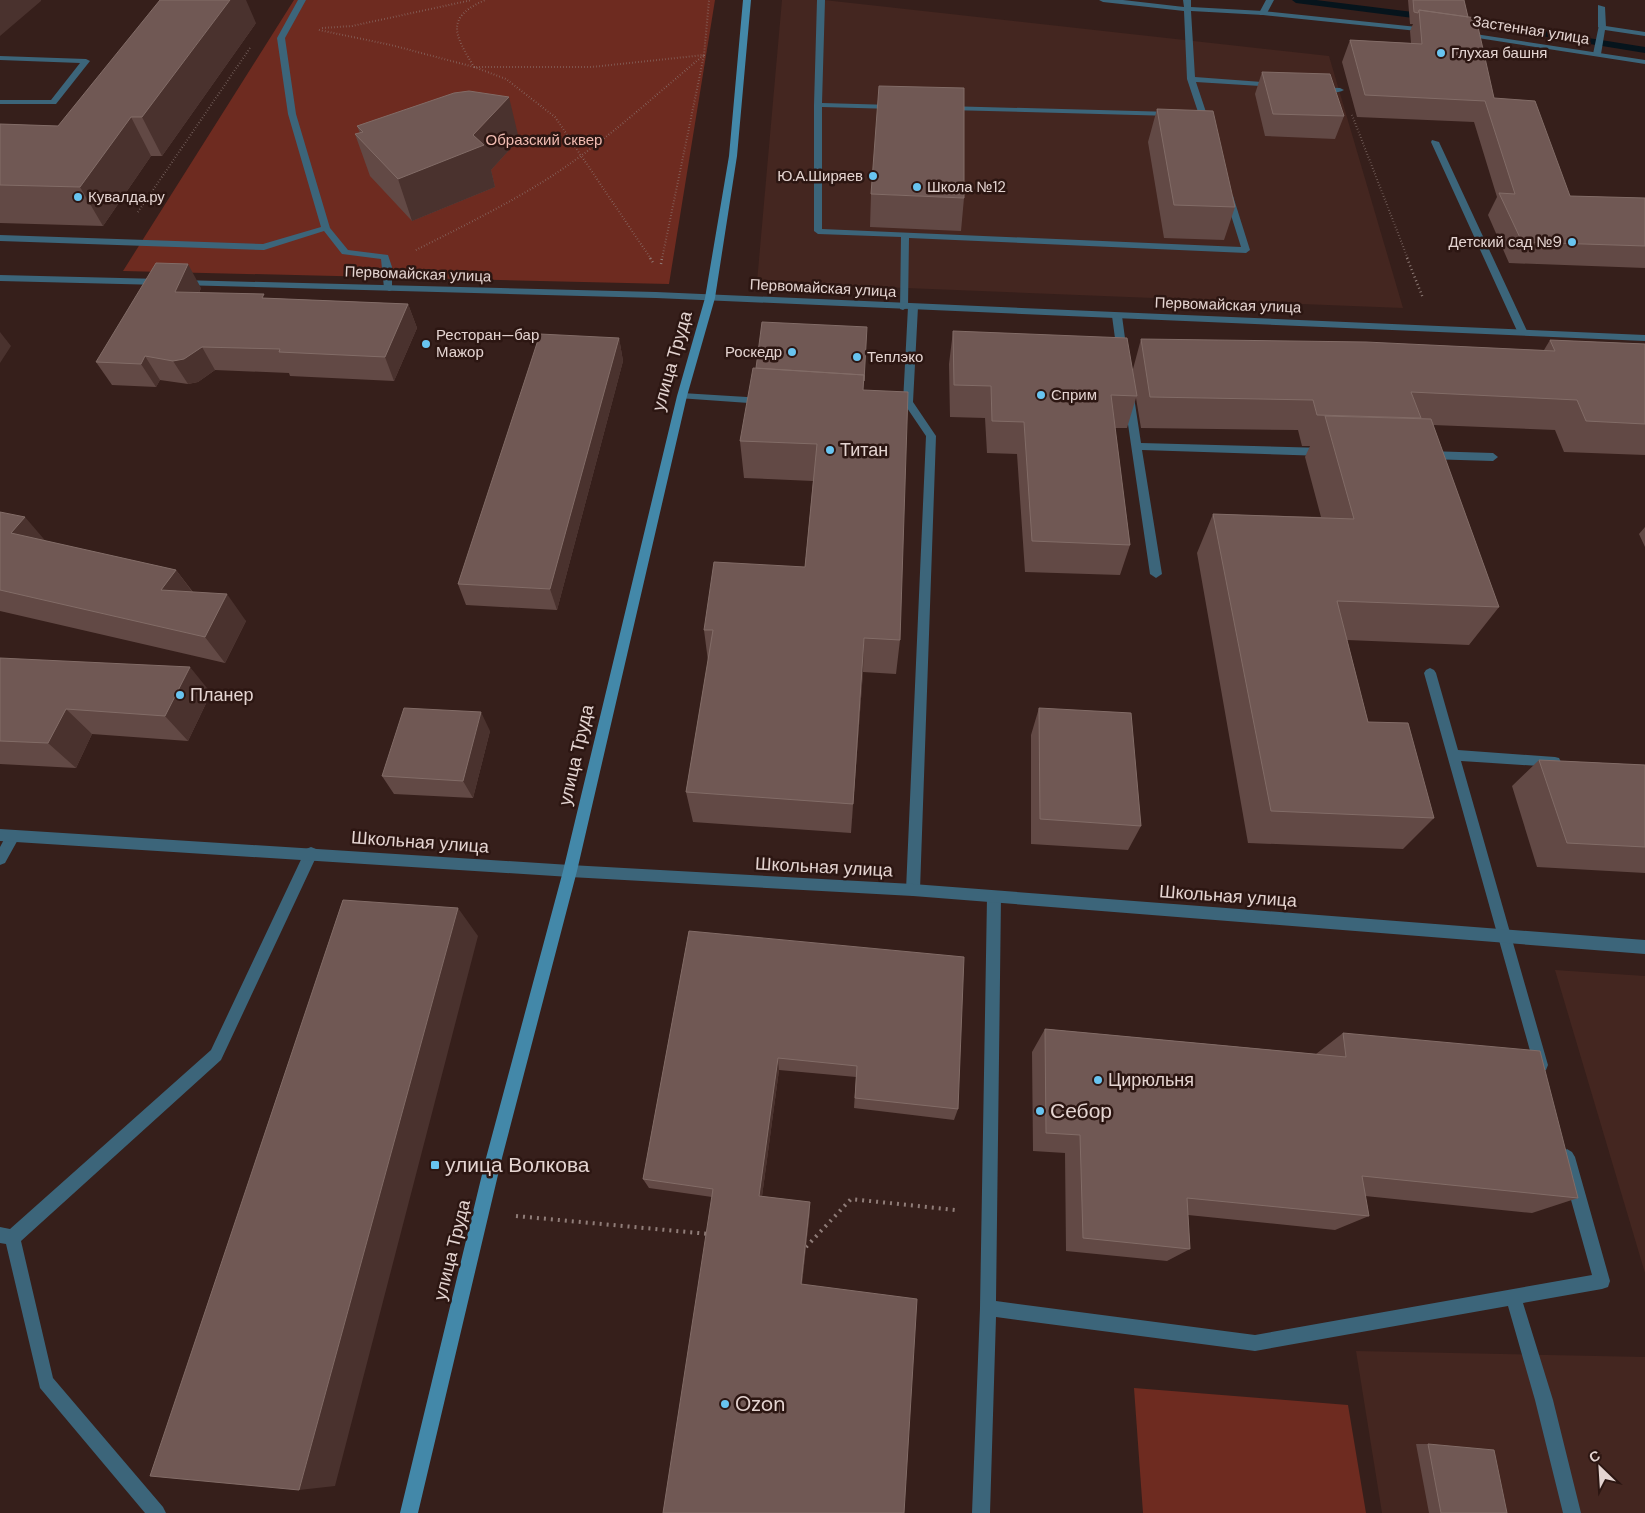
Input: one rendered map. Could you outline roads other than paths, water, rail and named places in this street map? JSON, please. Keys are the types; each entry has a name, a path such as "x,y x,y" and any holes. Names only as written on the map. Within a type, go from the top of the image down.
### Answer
{"main road":[{"name":"улица Труда","path":"409,1513 481,1213 570,871 682,396 710,298 733,156 747,0"}],"street":[{"path":"302,0 282,38 292,114 317,203 326,228 345,252 384,257 388,266 389,288"},
{"path":"821,0 818,105 818,232 905,234 1246,250 1226,187"},
{"path":"1103,0 1187,9 1263,12 1440,31"},
{"path":"1187,0 1191,79 1209,133"},
{"path":"1263,12 1270,0"},
{"path":"1601,7 1602,28"},
{"name":"Застенная улица","path":"1599,47 1602,28 1645,34"},
{"name":"Застенная улица","path":"1459,33 1599,47 1645,62"},
{"path":"0,58 86,61 53,102 0,102"},
{"path":"1191,79 1281,86"},
{"path":"1310,88 1340,90"},
{"path":"818,105 907,107"},
{"path":"936,108 1183,114"},
{"path":"1193,114 1203,115"},
{"path":"1435,142 1523,333"},
{"path":"0,238 264,247 326,228"},
{"path":"905,234 908,307 908,402 910,412 931,436 914,890"},
{"name":"Первомайская улица","path":"0,278 656,295 1645,338"},
{"path":"1117,316 1124,362"},
{"path":"1128,390 1156,574"},
{"path":"682,396 777,402"},
{"path":"1137,446 1334,452"},
{"path":"1414,455 1492,457"},
{"path":"1430,673 1545,1080"},
{"path":"1452,755 1568,762"},
{"path":"0,859 6,836"},
{"name":"Школьная улица","path":"6,836 914,890 1645,947"},
{"path":"157,1513 46,1382 6,1237 216,1055 311,854"},
{"path":"980,1513 988,1308 994,897"},
{"path":"988,1308 1255,1343 1602,1282 1564,1147"},
{"path":"1514,1297 1544,1400 1572,1513"}],"waterway":[{"path":"1296,0 1429,17"},
{"path":"1457,20 1645,50"}],"place":[{"name":"Глухая башня","path":"1441,53"},
{"name":"Ю.А.Ширяев","path":"873,176"},
{"name":"Школа №12","path":"917,187"},
{"name":"Кувалда.ру","path":"78,197"},
{"name":"Детский сад №9","path":"1572,242"},
{"name":"Ресторан—бар Мажор","path":"426,344"},
{"name":"Роскедр","path":"792,352"},
{"name":"Теплэко","path":"857,357"},
{"name":"Сприм","path":"1041,395"},
{"name":"Титан","path":"830,450"},
{"name":"Планер","path":"180,695"},
{"name":"Цирюльня","path":"1098,1080"},
{"name":"Себор","path":"1040,1111"},
{"name":"улица Волкова","path":"435,1165"},
{"name":"Ozon","path":"725,1404"}],"park label":[{"name":"Образский сквер","path":"544,140"}]}
